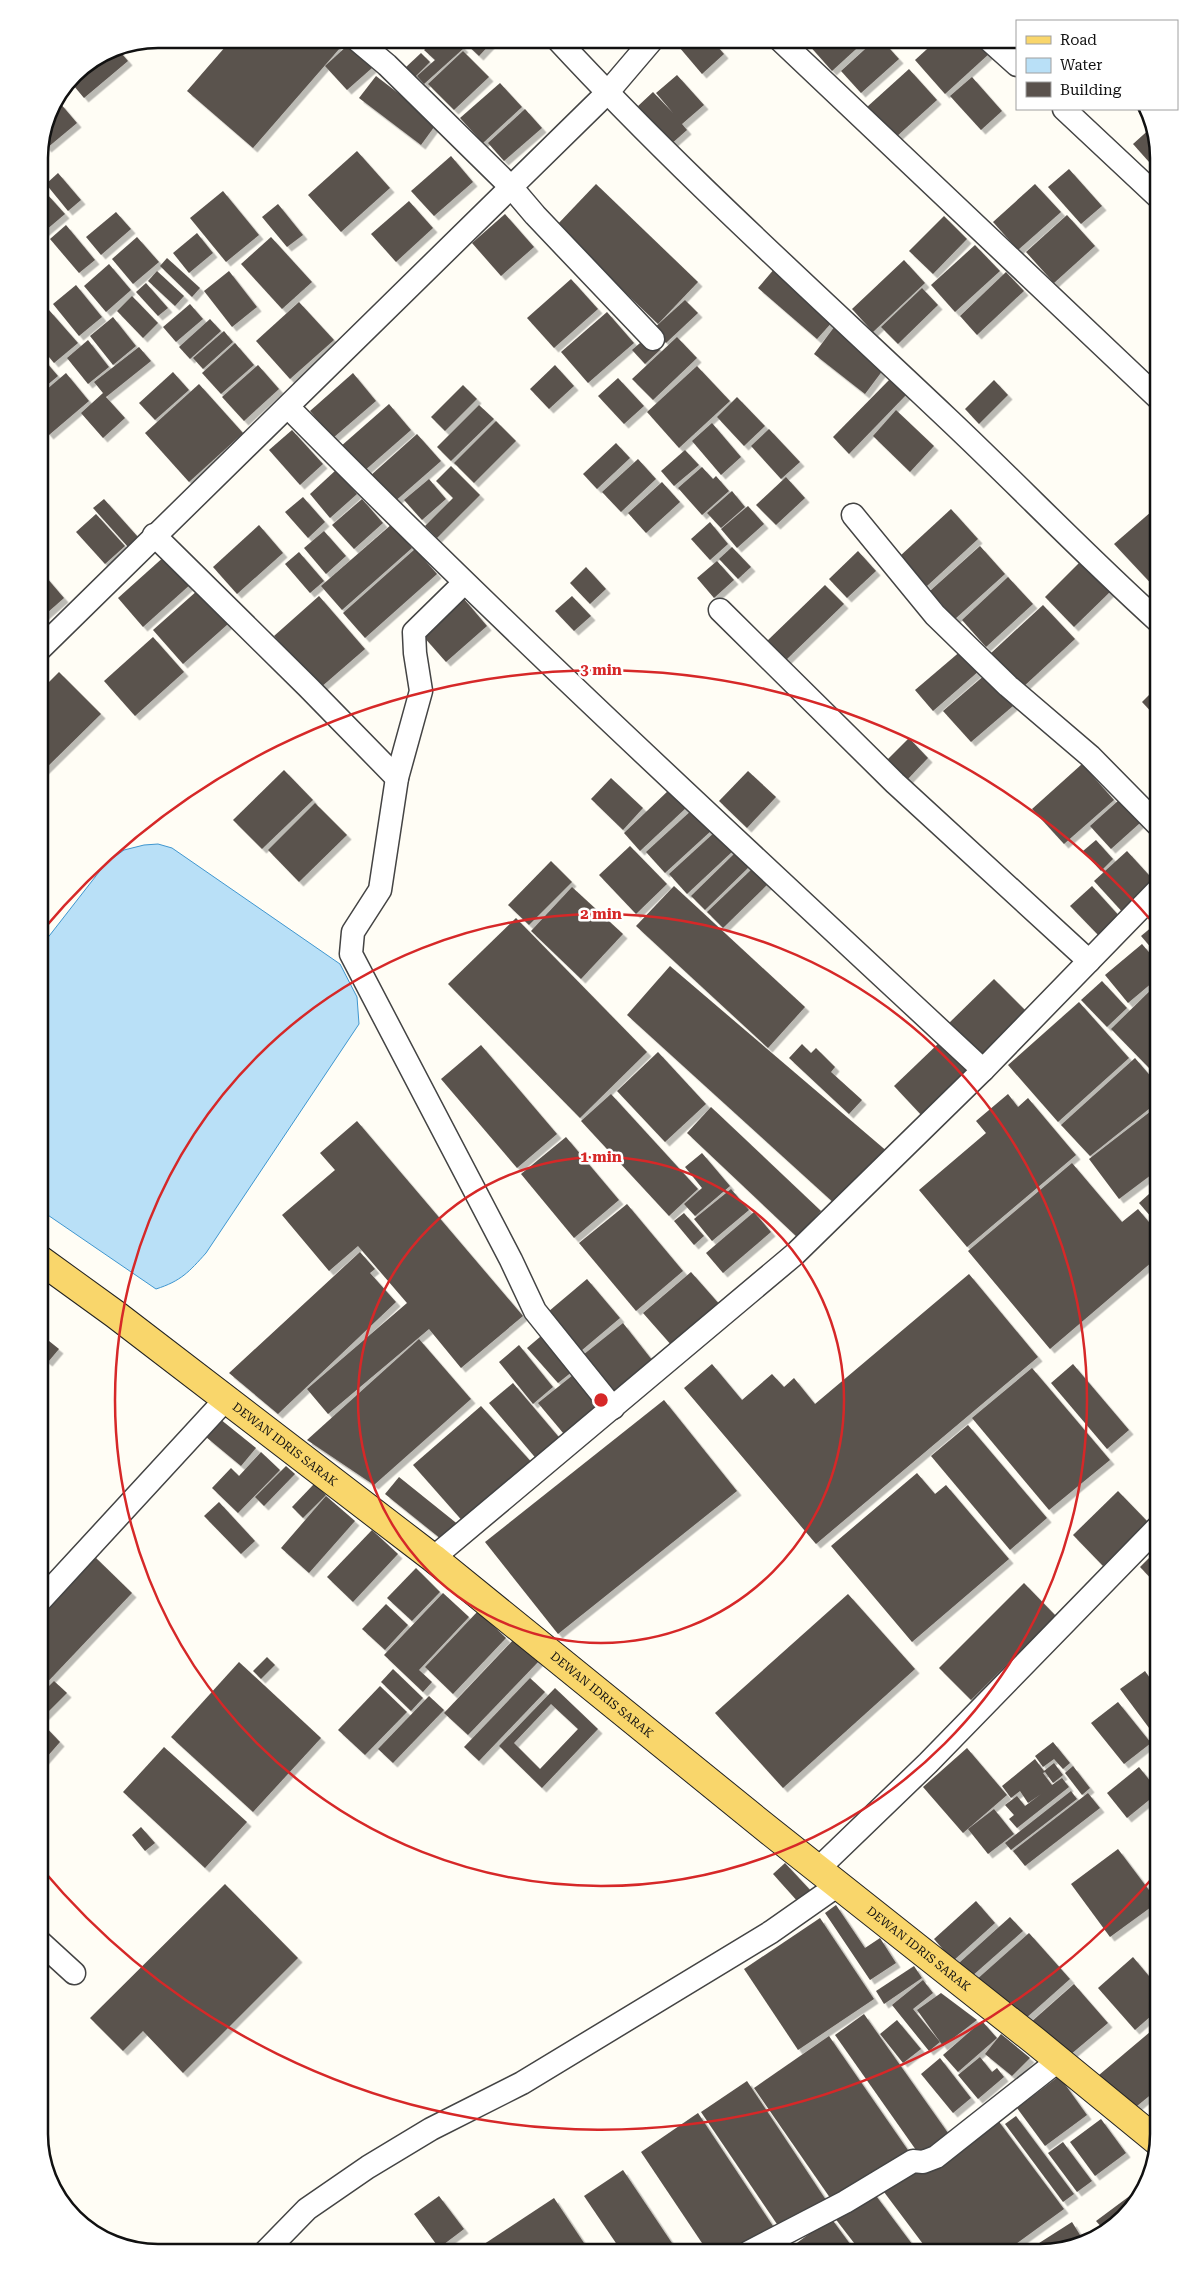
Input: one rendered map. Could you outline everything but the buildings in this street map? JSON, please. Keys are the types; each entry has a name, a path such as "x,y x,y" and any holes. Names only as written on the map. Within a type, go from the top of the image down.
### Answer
{"main road":[{"name":"DEWAN IDRIS SARAK","path":"48,1266 433,1558 828,1877 1059,2060 1150,2135"}],"street":[{"path":"367,48 387,65 512,188 535,215 653,339"},
{"path":"565,48 607,93 696,181 949,420 1110,578 1150,614"},
{"path":"48,641 154,535 512,188 607,93 645,48"},
{"path":"788,48 1150,390"},
{"path":"998,48 1016,64"},
{"path":"1065,110 1150,190"},
{"path":"288,407 546,663 984,1070"},
{"path":"853,515 935,615 1008,686 1090,756 1150,817"},
{"path":"154,535 397,778"},
{"path":"464,582 414,632 421,692 397,778 380,890 352,932 351,954 511,1260 535,1311 613,1408"},
{"path":"720,610 895,783 1089,961"},
{"path":"433,1558 795,1254 984,1070 1150,897"},
{"path":"48,1592 226,1399"},
{"path":"274,2243 307,2209 368,2167 431,2129 522,2083 771,1932 828,1877 928,1763 1150,1535"},
{"path":"48,1949 74,1973"},
{"path":"765,2244 845,2202 913,2161 923,2162 936,2157 1059,2060"}],"water":[{"path":"158,844 172,848 340,964 357,997 359,1024 206,1253 184,1275 172,1283 156,1289 48,1215 48,937 106,863 124,850"}]}
